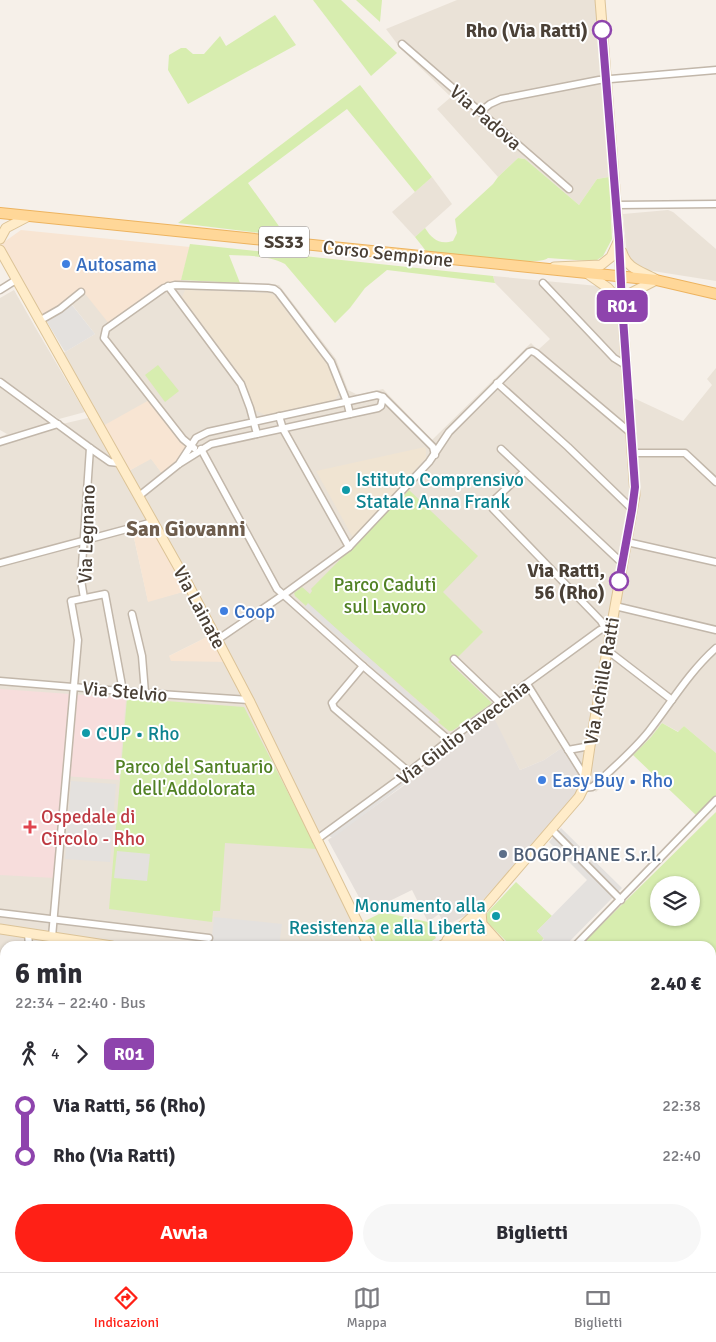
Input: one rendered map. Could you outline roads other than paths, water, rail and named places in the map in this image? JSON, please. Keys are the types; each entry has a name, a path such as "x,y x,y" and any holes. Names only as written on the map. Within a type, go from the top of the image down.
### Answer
{"main road":[{"name":"Corso Sempione","path":"0,213 621,278 656,280 716,294"}],"street":[{"name":"Via Achille Ratti","path":"584,788 607,650 608,628 615,606 635,487 619,240 600,0"},
{"name":"Via Padova","path":"402,44 570,189"},
{"path":"480,112 490,104 501,99 606,80 716,70"},
{"path":"616,205 716,204"},
{"path":"0,239 6,228 27,216"},
{"path":"542,269 569,265 601,265 611,258 619,240"},
{"path":"619,240 624,259 629,265 656,280"},
{"name":"Via Lainate","path":"0,250 188,584 249,700 366,941"},
{"path":"588,274 608,288 622,304 631,293 656,280"},
{"path":"0,290 16,280"},
{"path":"543,283 614,358 627,366"},
{"path":"168,286 241,384 254,422 256,434"},
{"path":"201,449 183,440 104,338 106,329 168,286 274,289 331,362 350,414"},
{"path":"39,321 60,309 81,292"},
{"path":"217,640 283,595 348,546 435,455 449,432 529,352 532,351 632,434"},
{"path":"0,382 110,462 119,463"},
{"path":"498,383 568,447 632,510"},
{"path":"179,464 196,438 208,432 377,395 383,397 433,447 435,455"},
{"path":"139,496 179,464 211,444 378,408 381,406 383,397"},
{"path":"279,416 283,429 348,546"},
{"path":"0,442 58,424"},
{"path":"196,438 196,444 201,449 277,589 449,740"},
{"name":"Via Legnano","path":"52,936 78,640 71,601 84,598 81,580 90,448"},
{"path":"501,449 623,564"},
{"path":"632,453 685,453 716,482"},
{"path":"524,472 492,502 493,509 608,628"},
{"path":"0,563 153,522"},
{"path":"627,542 716,562"},
{"path":"84,598 104,594 123,691"},
{"path":"615,606 716,630"},
{"path":"132,614 142,656 145,693"},
{"name":"Via Giulio Tavecchia","path":"316,840 409,772 449,740 608,628"},
{"path":"447,941 481,911 584,788 592,787 636,747 680,687 716,648"},
{"path":"607,650 672,700"},
{"path":"454,659 500,703"},
{"path":"363,666 332,704 334,708 409,772"},
{"name":"Via Stelvio","path":"0,679 145,693 249,700"},
{"path":"528,684 585,777"},
{"path":"568,750 590,746"},
{"path":"579,941 716,800"},
{"path":"550,829 621,900"},
{"path":"474,937 479,928 481,911"},
{"path":"481,911 482,924 497,941"},
{"path":"0,913 209,938"},
{"path":"0,929 82,941"},
{"path":"28,933 29,941"},
{"path":"452,941 462,937 474,937 490,941"}],"place":[{"name":"Rho (Via Ratti)","path":"602,30"},
{"name":"Autosama","path":"66,264"},
{"name":"Istituto Comprensivo Statale Anna Frank","path":"346,490"},
{"name":"Via Ratti, 56 (Rho)","path":"619,581"},
{"name":"Coop","path":"224,611"},
{"name":"CUP • Rho","path":"86,733"},
{"name":"Easy Buy • Rho","path":"542,780"},
{"name":"Ospedale di Circolo - Rho","path":"30,827"},
{"name":"BOGOPHANE S.r.l.","path":"503,854"},
{"name":"Monumento alla Resistenza e alla Libertà","path":"496,916"}],"district":[{"name":"San Giovanni","path":"186,529"}],"park label":[{"name":"Parco Caduti sul Lavoro","path":"385,595"},
{"name":"Parco del Santuario dell'Addolorata","path":"194,777"}]}
